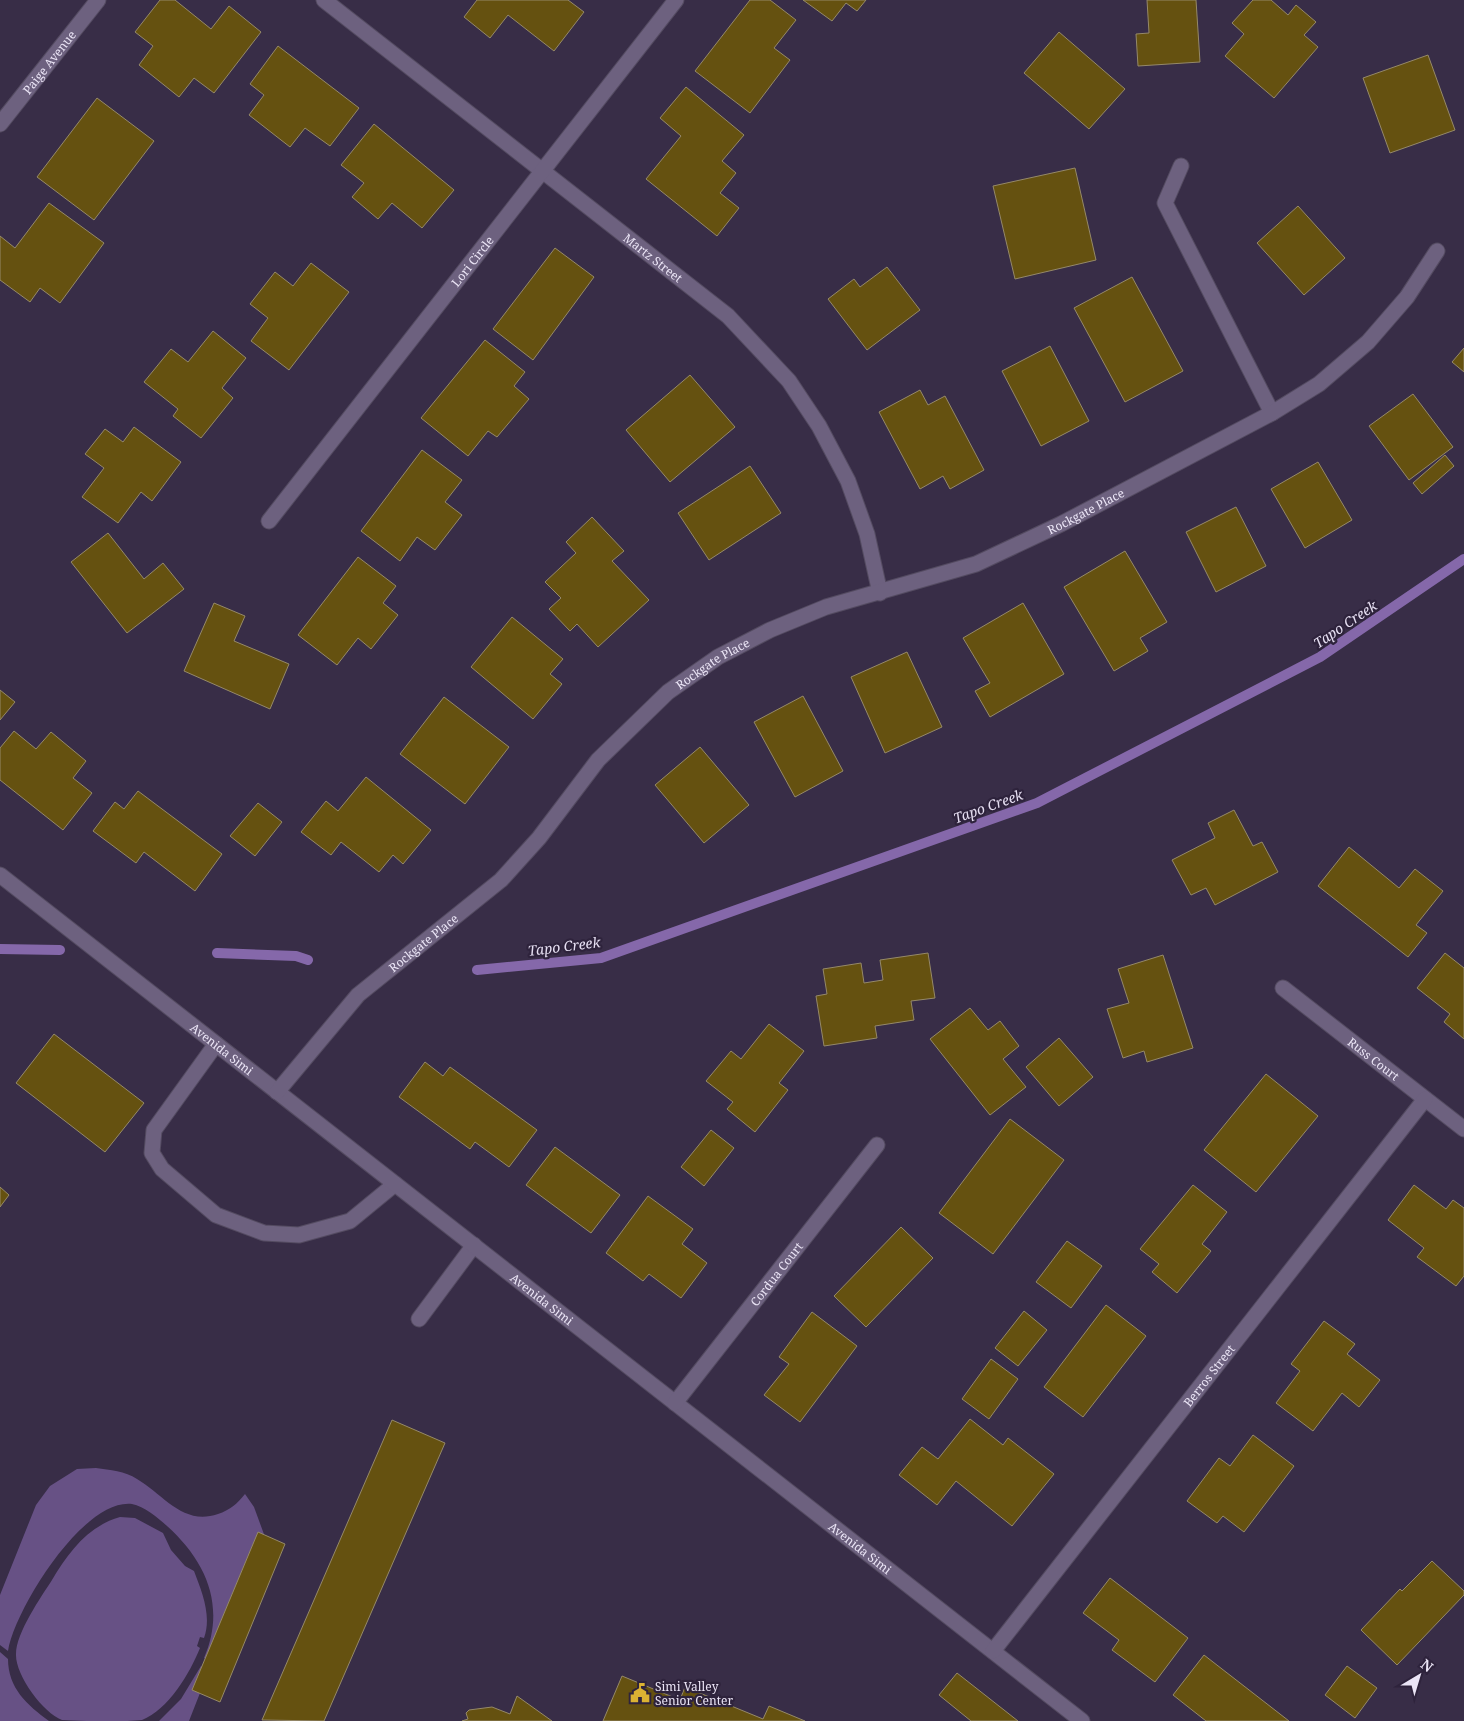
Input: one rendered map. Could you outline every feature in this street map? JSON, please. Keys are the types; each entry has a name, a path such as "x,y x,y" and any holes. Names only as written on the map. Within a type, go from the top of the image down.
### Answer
{"street":[{"name":"Paige Avenue","path":"0,124 98,0"},
{"name":"Martz Street","path":"324,0 728,316 789,381 819,426 848,480 866,534 880,593"},
{"name":"Lori Circle","path":"269,521 676,0"},
{"path":"1181,166 1165,203 1272,413"},
{"name":"Rockgate Place","path":"278,1092 358,995 501,880 539,838 598,760 668,692 718,657 770,630 826,608 976,564 1061,524 1272,413 1319,384 1368,342 1407,297 1437,251"},
{"name":"Avenida Simi","path":"0,875 1082,1721"},
{"name":"Russ Court","path":"1283,988 1464,1129"},
{"path":"216,1044 154,1130 152,1153 162,1168 216,1215 264,1233 299,1236 350,1221 395,1184"},
{"name":"Berros Street","path":"993,1651 1425,1099"},
{"name":"Cordua Court","path":"675,1403 877,1145"},
{"path":"419,1319 474,1246"}],"shaded area":[{"path":"96,1468 128,1474 174,1507 194,1516 206,1517 218,1514 233,1506 245,1494 254,1507 265,1537 213,1661 204,1658 213,1621 213,1603 209,1586 202,1570 193,1555 167,1526 146,1510 132,1504 113,1507 93,1519 73,1537 37,1585 23,1610 8,1651 0,1645 0,1595 36,1505 50,1486 77,1469"},
{"path":"120,1517 135,1518 163,1533 171,1550 185,1566 194,1571 203,1596 206,1613 207,1621 204,1638 200,1637 197,1646 200,1648 196,1658 177,1690 152,1715 135,1721 62,1720 39,1702 25,1682 17,1663 17,1645 24,1626 58,1570 72,1551 98,1527"},
{"path":"0,1652 8,1659 11,1679 20,1695 33,1709 49,1721 0,1721"},
{"path":"201,1666 209,1670 189,1721 159,1721 181,1699"}],"building":[{"path":"160,0 175,0 211,29 229,6 261,32 214,93 194,78 179,97 139,65 153,46 135,32"},
{"path":"477,0 568,0 584,12 554,51 508,15 490,38 464,17"},
{"path":"750,0 770,0 796,20 774,48 790,60 750,113 695,71"},
{"path":"803,0 866,0 857,11 846,3 832,21"},
{"path":"1147,0 1196,0 1200,62 1138,66 1136,34 1149,33"},
{"path":"1253,0 1271,0 1288,15 1296,5 1316,22 1304,35 1318,47 1274,98 1225,56 1244,34 1232,23"},
{"path":"1059,32 1125,89 1089,129 1024,73"},
{"path":"278,46 359,108 330,146 305,128 290,147 249,115 264,95 250,84"},
{"path":"1428,55 1455,130 1390,153 1363,78"},
{"path":"686,87 744,135 722,161 736,173 720,193 739,208 717,236 646,179 681,136 660,118"},
{"path":"97,98 154,141 94,220 37,177"},
{"path":"374,124 454,190 422,228 392,203 378,219 352,197 364,183 341,165"},
{"path":"1075,168 1096,260 1015,279 993,186"},
{"path":"49,203 104,243 60,303 40,288 30,302 0,280 0,236 15,248"},
{"path":"1298,206 1345,258 1304,295 1257,243"},
{"path":"555,248 594,277 533,360 493,329"},
{"path":"311,263 349,292 289,370 251,341 268,318 250,304 275,272 293,286"},
{"path":"887,267 920,310 867,350 828,299 854,279 860,287"},
{"path":"1132,277 1183,371 1125,402 1074,308"},
{"path":"213,331 246,358 222,388 233,398 201,438 173,416 178,409 144,382 171,349 188,362"},
{"path":"485,340 525,372 514,386 529,399 497,437 488,431 468,456 421,418"},
{"path":"1050,346 1089,421 1041,446 1002,371"},
{"path":"1464,348 1464,372 1452,362"},
{"path":"690,375 735,427 670,482 626,430"},
{"path":"920,390 928,405 945,396 984,470 950,489 943,476 920,489 879,412"},
{"path":"1413,394 1453,447 1409,480 1369,426"},
{"path":"134,427 181,462 152,501 141,492 118,523 82,497 104,468 85,454 105,429 123,442"},
{"path":"422,450 462,480 445,502 462,515 435,550 417,537 400,561 361,531"},
{"path":"1445,455 1454,466 1422,494 1413,483"},
{"path":"1318,462 1352,520 1305,548 1271,489"},
{"path":"750,466 781,513 709,560 678,513"},
{"path":"1236,507 1266,566 1216,592 1186,532"},
{"path":"592,517 624,551 612,561 649,600 598,647 577,624 570,631 549,609 561,598 545,582 576,553 566,542"},
{"path":"108,533 144,579 163,563 184,589 127,633 71,562"},
{"path":"1125,551 1167,622 1140,638 1148,651 1114,671 1064,587"},
{"path":"358,557 396,586 383,603 398,615 371,649 358,638 337,665 298,635"},
{"path":"214,603 245,616 234,641 289,664 270,709 184,671"},
{"path":"1023,603 1064,674 990,717 975,691 990,683 963,638"},
{"path":"512,617 563,659 550,674 562,684 533,719 471,667"},
{"path":"907,652 942,727 885,753 851,677"},
{"path":"0,690 15,702 0,720"},
{"path":"803,696 843,771 795,797 754,722"},
{"path":"444,697 509,747 465,804 400,754"},
{"path":"14,731 36,749 51,732 86,761 73,778 92,793 63,830 0,780 0,748"},
{"path":"700,747 749,805 704,843 655,785"},
{"path":"366,777 431,830 403,864 393,855 379,872 341,842 331,855 301,832 326,801 338,811"},
{"path":"138,791 222,854 195,891 144,852 136,863 93,831 115,802 124,809"},
{"path":"258,803 282,822 255,856 230,836"},
{"path":"1234,810 1253,846 1262,842 1278,872 1215,905 1206,888 1191,895 1172,860 1215,838 1208,823"},
{"path":"1349,847 1399,888 1415,869 1443,891 1416,925 1427,933 1408,957 1318,886"},
{"path":"928,953 935,998 911,1001 914,1020 875,1026 877,1038 824,1046 816,996 827,994 823,969 861,963 864,983 883,980 880,960"},
{"path":"1445,953 1464,968 1464,1039 1444,1022 1450,1014 1417,988"},
{"path":"1163,955 1193,1048 1147,1062 1144,1051 1123,1058 1107,1009 1129,1003 1118,969"},
{"path":"970,1008 988,1030 1000,1021 1019,1046 1003,1059 1026,1087 990,1115 930,1039"},
{"path":"769,1024 804,1051 779,1083 788,1090 755,1132 727,1109 733,1102 706,1081 731,1051 741,1059"},
{"path":"54,1034 144,1103 105,1152 16,1083"},
{"path":"1059,1038 1093,1077 1059,1106 1026,1067"},
{"path":"425,1062 443,1076 450,1067 537,1130 509,1167 475,1142 470,1149 399,1097"},
{"path":"1266,1074 1318,1116 1256,1192 1204,1150"},
{"path":"1010,1119 1064,1160 993,1254 939,1213"},
{"path":"711,1130 734,1148 704,1186 681,1167"},
{"path":"555,1147 620,1195 591,1233 526,1185"},
{"path":"1193,1185 1227,1212 1202,1244 1211,1251 1177,1293 1152,1272 1159,1264 1140,1249"},
{"path":"1414,1185 1446,1209 1453,1200 1464,1208 1464,1276 1456,1286 1417,1257 1424,1248 1388,1220"},
{"path":"0,1187 9,1195 0,1207"},
{"path":"648,1196 693,1229 682,1244 707,1263 681,1298 649,1274 643,1281 606,1253"},
{"path":"901,1227 933,1258 866,1327 834,1296"},
{"path":"1067,1241 1102,1266 1071,1308 1036,1282"},
{"path":"1106,1305 1146,1336 1083,1417 1044,1387"},
{"path":"1024,1311 1047,1330 1018,1366 995,1348"},
{"path":"812,1312 857,1346 800,1422 764,1395 789,1364 779,1357"},
{"path":"1324,1321 1355,1344 1347,1354 1380,1380 1359,1407 1342,1393 1313,1431 1276,1403 1300,1371 1291,1364"},
{"path":"991,1359 1018,1379 989,1419 962,1399"},
{"path":"970,1419 1003,1445 1008,1438 1054,1474 1012,1526 956,1481 937,1505 899,1475 922,1447 938,1459"},
{"path":"392,1420 445,1443 324,1721 262,1720"},
{"path":"1253,1435 1294,1466 1244,1532 1223,1516 1217,1523 1187,1501 1219,1458 1230,1466"},
{"path":"258,1532 285,1544 220,1702 192,1690"},
{"path":"1432,1561 1464,1591 1464,1595 1397,1665 1361,1630 1400,1589 1402,1591"},
{"path":"1110,1578 1188,1638 1155,1682 1112,1650 1119,1640 1083,1613"},
{"path":"1204,1655 1289,1721 1206,1721 1173,1695"},
{"path":"1347,1666 1377,1688 1355,1718 1325,1695"},
{"path":"957,1673 1018,1721 971,1721 939,1695"},
{"name":"Simi Valley Senior Center","path":"622,1676 680,1700 685,1687 763,1719 769,1706 805,1721 603,1721"},
{"path":"517,1696 552,1721 462,1721 468,1719 466,1713 469,1710 492,1707 510,1714"}],"waterway":[{"name":"Tapo Creek","path":"477,970 601,958 1037,803 1320,657 1464,559"},
{"name":"Tapo Creek","path":"0,949 60,950"},
{"name":"Tapo Creek","path":"217,953 296,956 308,960"}],"place":[{"name":"Simi Valley Senior Center","path":"640,1693"}]}
